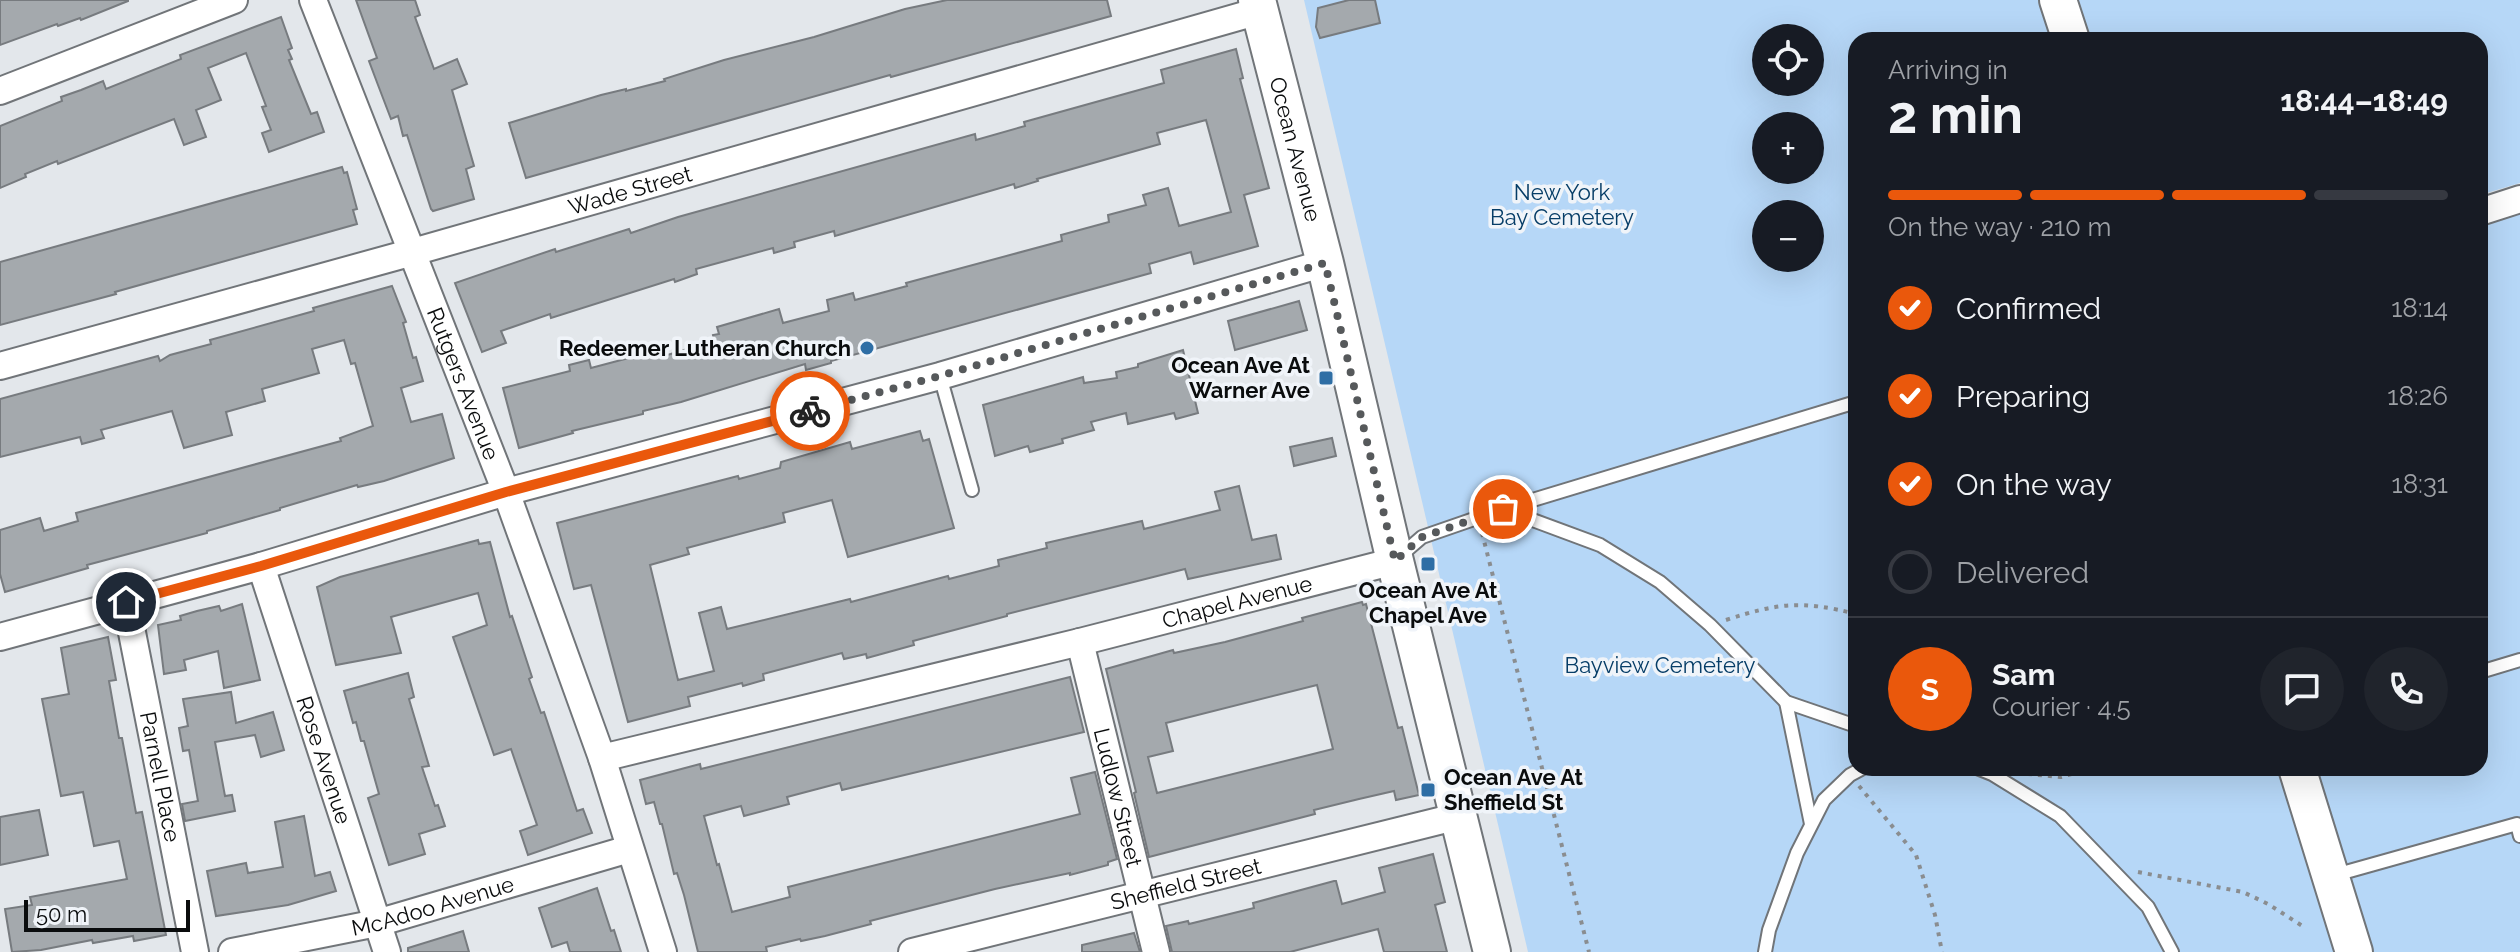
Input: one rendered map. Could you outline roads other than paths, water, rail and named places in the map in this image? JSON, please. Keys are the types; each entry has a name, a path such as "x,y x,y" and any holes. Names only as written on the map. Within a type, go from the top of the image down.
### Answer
{"street":[{"path":"0,91 234,0"},
{"name":"Rutgers Avenue","path":"313,0 506,492 602,758 663,952"},
{"path":"2058,0 2068,32"},
{"name":"Wade Street","path":"0,366 413,252 1258,6"},
{"name":"Ocean Avenue","path":"1258,6 1325,263 1492,952"},
{"path":"2488,209 2520,199"},
{"path":"0,637 261,566 506,492 940,376 1325,263"},
{"name":"Chapel Avenue","path":"602,758 1080,642 1395,561"},
{"name":"Rose Avenue","path":"261,566 387,952"},
{"name":"Parnell Place","path":"126,602 195,952"},
{"name":"Ludlow Street","path":"1080,642 1156,952"},
{"path":"2300,776 2354,952"},
{"name":"Sheffield Street","path":"912,952 1459,816"},
{"name":"McAdoo Avenue","path":"232,952 377,923 629,849"}],"lane":[{"path":"940,376 972,490"},
{"name":"Chapel Avenue","path":"1395,561 1422,537 1503,509 1848,404"},
{"path":"1503,509 1600,545 1660,582 1710,625 1786,702 1848,723"},
{"path":"2488,670 2520,660"},
{"path":"1786,702 1811,824"},
{"path":"1765,952 1769,930 1797,853 1824,800 1849,776"},
{"path":"1995,776 2060,816 2148,907 2172,952"},
{"path":"2331,876 2517,824 2520,836"}],"place":[{"name":"Redeemer Lutheran Church","path":"867,348"},
{"name":"Ocean Ave At Warner Ave","path":"1326,378"},
{"name":"Ocean Ave At Chapel Ave","path":"1428,564"},
{"name":"Ocean Ave At Sheffield St","path":"1428,790"}],"park label":[{"name":"New York Bay Cemetery","path":"1562,204"},
{"name":"Bayview Cemetery","path":"1660,665"}]}
